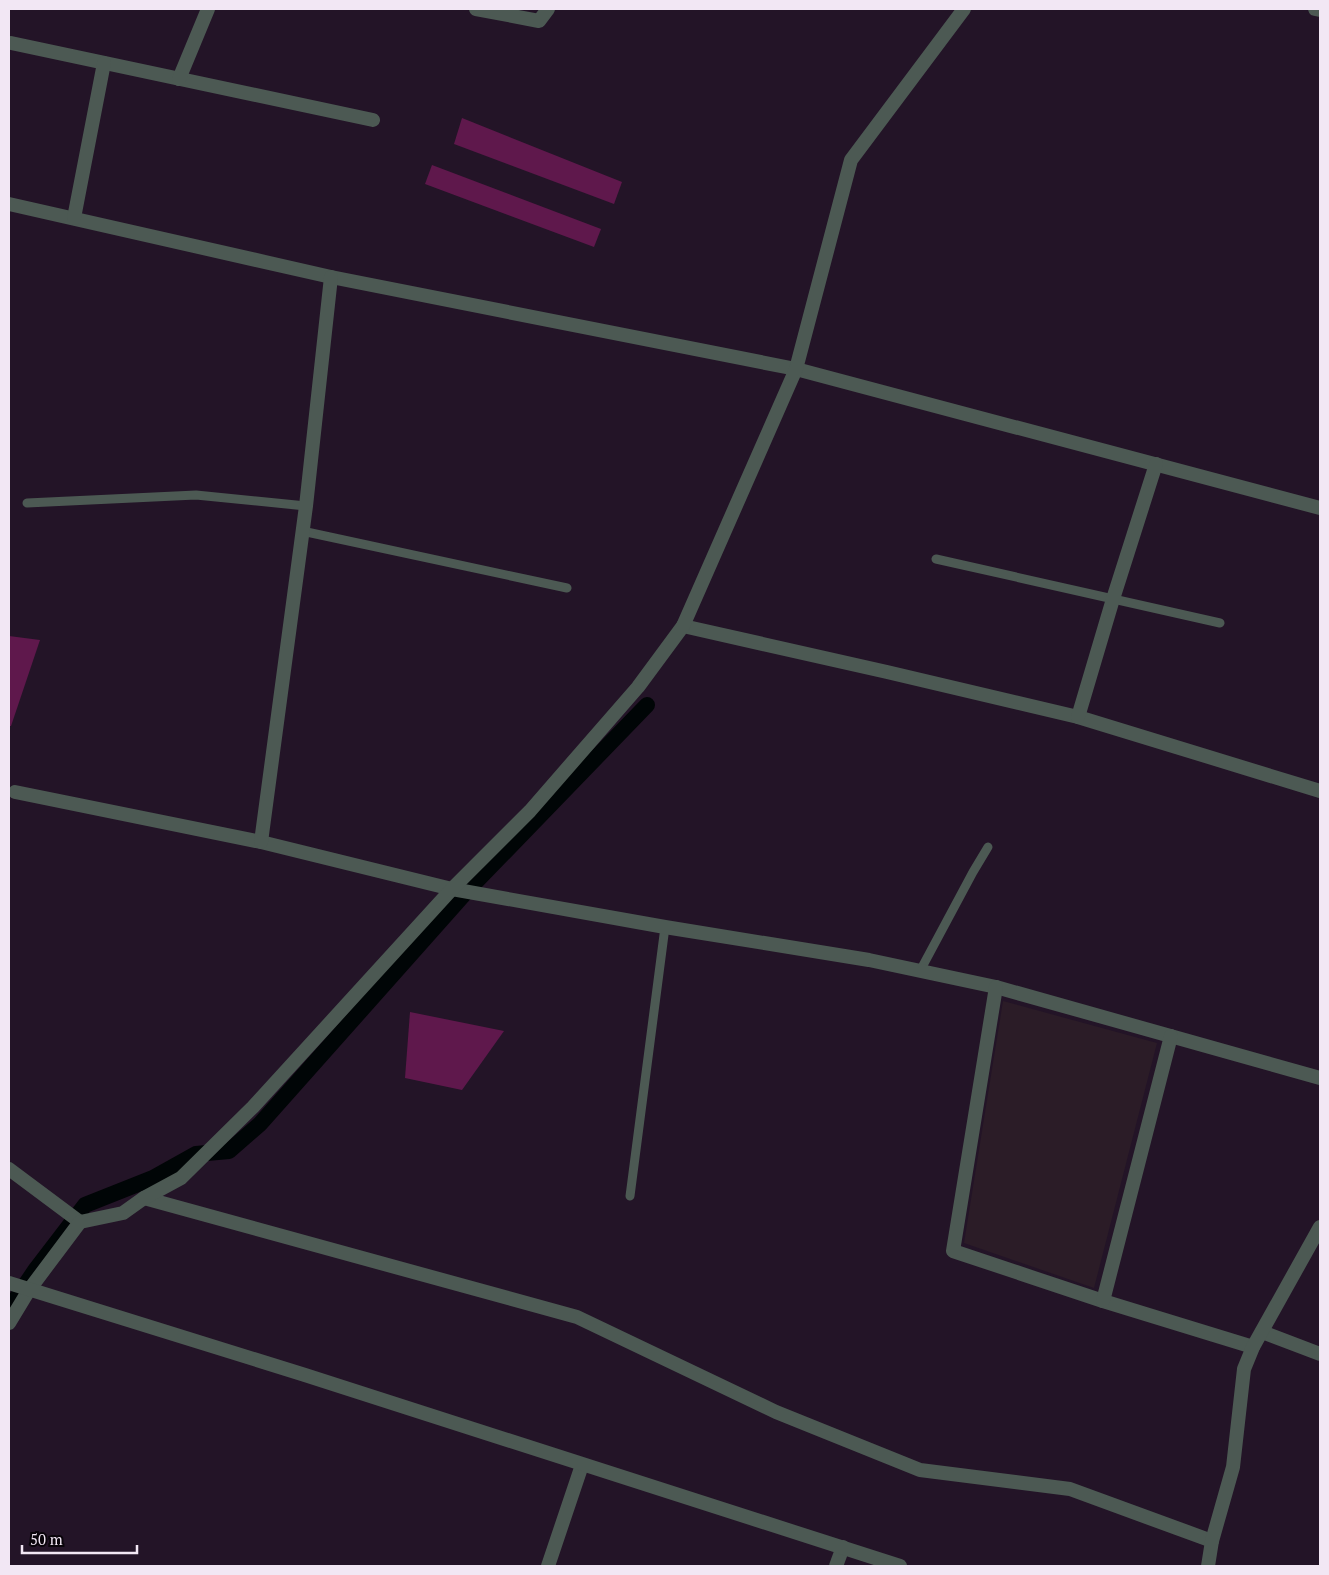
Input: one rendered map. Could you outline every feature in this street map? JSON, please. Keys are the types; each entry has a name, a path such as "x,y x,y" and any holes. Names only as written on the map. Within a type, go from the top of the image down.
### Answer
{"street":[{"path":"179,79 208,9"},
{"path":"476,9 539,21 548,9"},
{"path":"9,1323 29,1290 80,1222 123,1213 144,1198 181,1178 253,1108 452,889 536,804 638,687 683,626 796,369 851,160 964,9"},
{"path":"1315,9 1320,10"},
{"path":"11,43 373,120"},
{"path":"74,218 104,63"},
{"path":"9,204 331,276 796,369 1320,508"},
{"path":"261,842 306,506 331,276"},
{"path":"1078,717 1156,464"},
{"path":"683,626 877,669 1078,717 1320,791"},
{"path":"15,792 261,842 452,889 665,928 869,960 996,987 1320,1078"},
{"path":"996,987 953,1251 1254,1347"},
{"path":"1103,1300 1171,1036"},
{"path":"9,1169 80,1222"},
{"path":"144,1198 577,1317 776,1412 920,1470 1070,1488 1212,1541"},
{"path":"1208,1566 1212,1541 1234,1467 1244,1369 1320,1226"},
{"path":"9,1283 314,1378 900,1566"},
{"path":"1262,1332 1320,1354"},
{"path":"548,1566 582,1465"},
{"path":"836,1566 843,1548"}],"lane":[{"path":"28,503 196,495 306,506"},
{"path":"302,532 567,588"},
{"path":"936,559 1220,623"},
{"path":"920,971 988,847"},
{"path":"630,1196 665,928"}],"shaded area":[{"path":"1003,1001 1157,1043 1094,1288 964,1243"}],"building":[{"path":"462,118 622,182 614,204 454,144"},
{"path":"432,165 601,229 594,247 425,184"},
{"path":"9,636 40,640 11,726 9,726"},
{"path":"410,1012 504,1031 462,1090 405,1078"}],"waterway":[{"path":"9,1309 36,1269 85,1205 153,1178 196,1154 229,1151 260,1124 467,891 647,705"}]}
